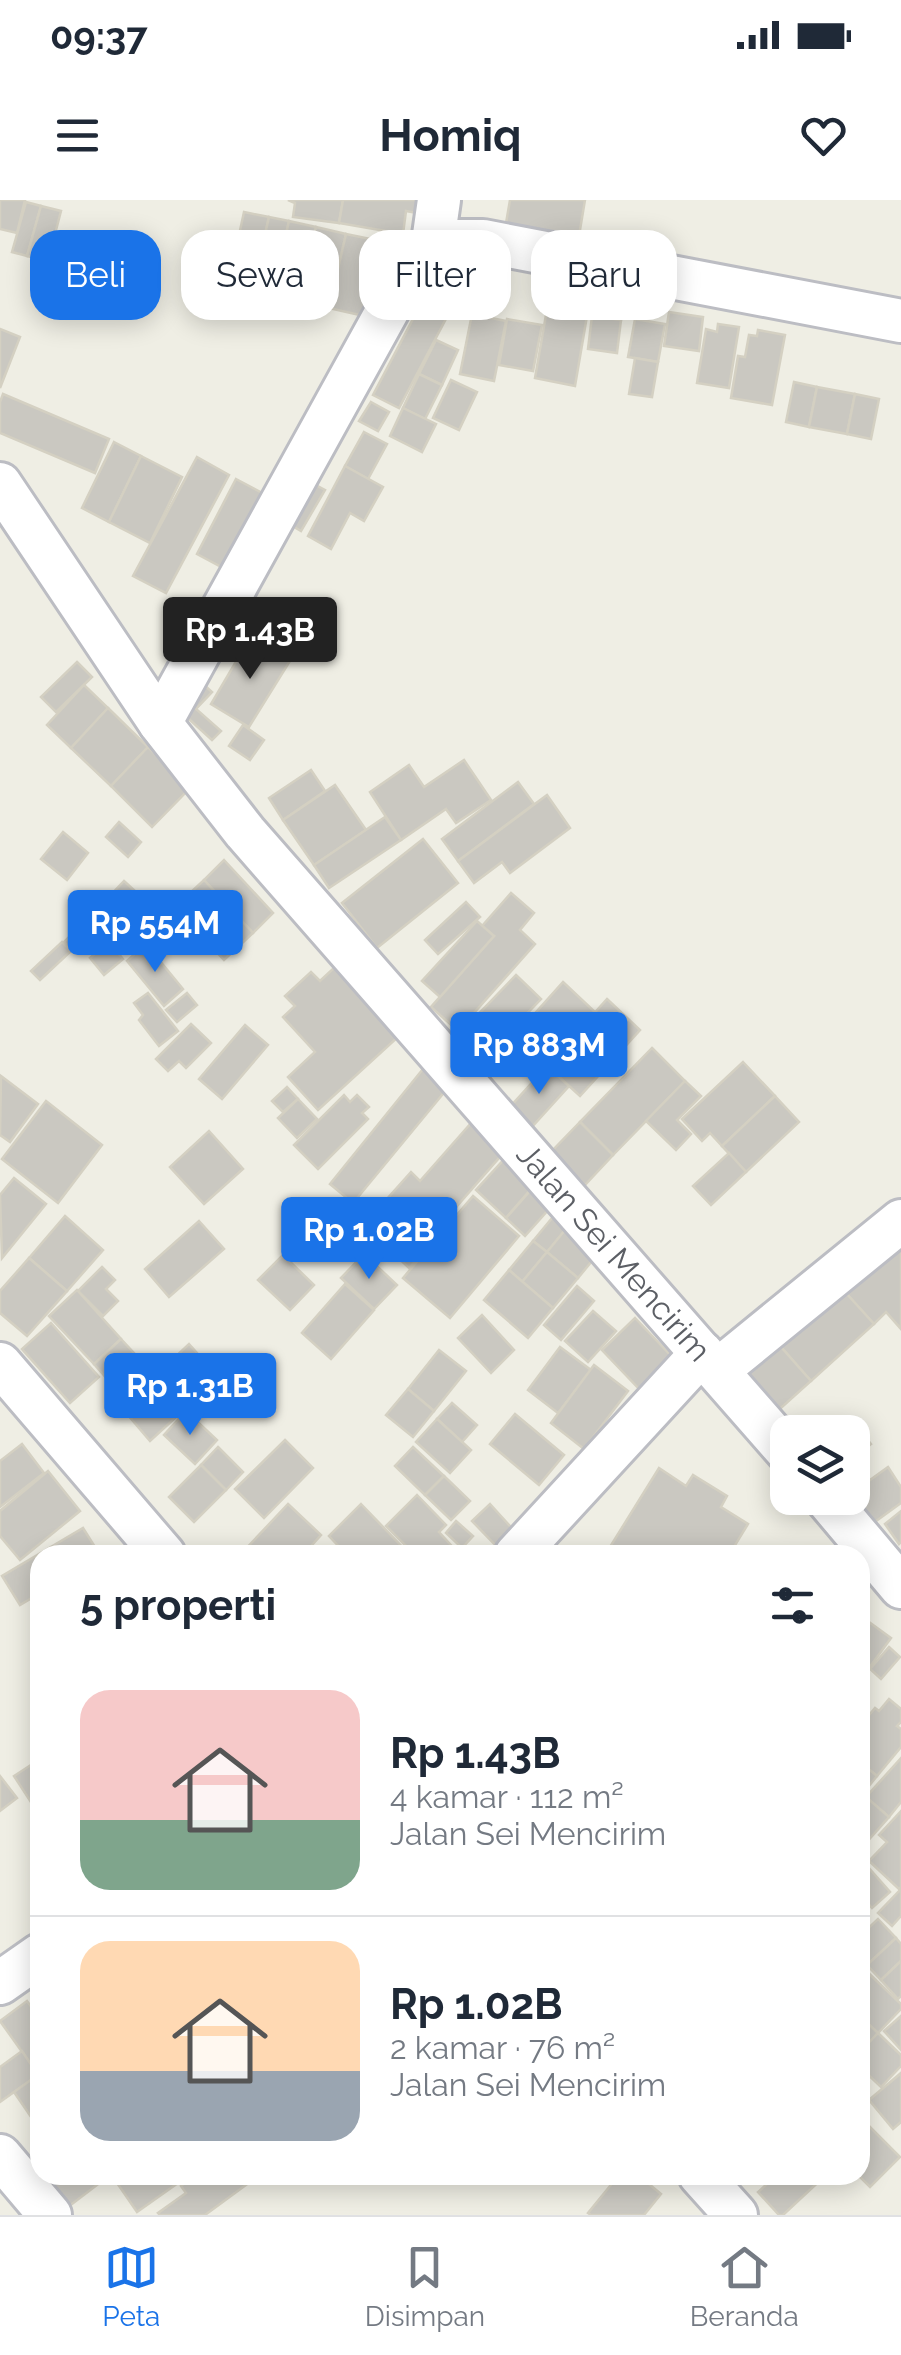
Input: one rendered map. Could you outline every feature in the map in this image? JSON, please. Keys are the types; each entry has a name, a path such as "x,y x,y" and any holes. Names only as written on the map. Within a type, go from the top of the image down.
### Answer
{"street":[{"path":"435,230 440,200"},
{"path":"511,246 901,321"},
{"path":"160,723 382,320"},
{"name":"Jalan Sei Mencirim","path":"0,484 160,723 245,832 770,1431"},
{"path":"526,1545 710,1362 901,1221"},
{"path":"0,1364 155,1545"},
{"path":"840,1515 866,1545"},
{"path":"870,1550 901,1587"},
{"path":"0,1983 30,1962"},
{"path":"0,2156 50,2215"},
{"path":"709,2185 736,2215"}],"building":[{"path":"0,200 25,200 17,233 0,229"},
{"path":"288,200 343,200 339,223 293,217 295,203"},
{"path":"343,200 419,200 417,213 406,211 404,230 339,223"},
{"path":"510,200 585,200 580,230 531,230 531,234 505,229"},
{"path":"26,202 41,206 34,230 30,230 27,256 12,252"},
{"path":"41,206 61,211 56,230 34,230"},
{"path":"244,212 269,217 266,230 240,230"},
{"path":"269,217 289,221 287,230 266,230"},
{"path":"289,221 316,227 315,230 287,230"},
{"path":"339,232 346,234 339,264"},
{"path":"346,234 359,237 359,315 339,310 339,264"},
{"path":"677,313 703,317 699,351 664,346 668,320 677,320"},
{"path":"412,320 445,320 399,408 373,395"},
{"path":"471,320 506,321 494,381 460,374"},
{"path":"507,320 542,325 533,371 499,365"},
{"path":"545,320 586,320 575,386 535,378"},
{"path":"592,320 621,320 617,353 588,349"},
{"path":"635,320 665,324 658,362 628,357"},
{"path":"718,324 739,327 729,388 697,383 706,329 717,332"},
{"path":"0,329 20,337 0,388"},
{"path":"758,330 785,335 772,405 731,398 738,356 745,357 749,335 757,336"},
{"path":"436,340 458,350 442,385 419,374"},
{"path":"635,358 658,362 652,397 629,394"},
{"path":"419,374 442,385 425,419 403,408"},
{"path":"451,380 477,392 459,430 433,418"},
{"path":"794,382 817,387 809,427 786,422"},
{"path":"817,387 855,394 847,434 809,427"},
{"path":"3,394 109,439 95,473 0,433"},
{"path":"855,394 879,399 871,439 847,434"},
{"path":"371,402 389,412 378,431 359,421"},
{"path":"403,408 436,424 422,452 390,436"},
{"path":"364,432 387,444 368,479 345,466"},
{"path":"114,442 141,456 109,522 82,508"},
{"path":"141,456 182,477 150,543 109,522"},
{"path":"197,457 229,475 166,593 133,576"},
{"path":"345,466 383,487 364,521 350,513 331,549 308,536"},
{"path":"236,479 266,495 227,570 197,554"},
{"path":"310,482 325,490 301,531 286,522"},
{"path":"251,636 290,661 249,727 211,704"},
{"path":"77,662 92,677 56,712 41,697"},
{"path":"203,684 212,692 196,709 221,731 212,740 179,710"},
{"path":"84,685 108,708 71,748 47,725"},
{"path":"108,708 148,747 111,786 71,748"},
{"path":"243,725 264,740 250,760 229,746"},
{"path":"148,747 190,788 152,827 111,786"},
{"path":"464,760 491,800 456,823 446,809 401,840 370,792 409,765 424,787"},
{"path":"311,770 325,791 283,820 269,798"},
{"path":"518,782 534,804 458,861 442,839"},
{"path":"335,785 366,830 314,865 283,820"},
{"path":"547,795 570,828 510,873 502,862 474,883 458,861"},
{"path":"385,817 401,840 329,888 314,865"},
{"path":"119,822 141,842 128,857 106,837"},
{"path":"63,832 88,853 67,880 41,859"},
{"path":"423,839 458,883 377,948 342,903"},
{"path":"224,860 273,913 253,933 204,880"},
{"path":"204,880 253,933 224,960 175,907"},
{"path":"124,881 135,891 117,909 107,899"},
{"path":"511,893 534,913 520,930 535,944 458,1031 431,1007 494,936 482,926"},
{"path":"466,902 480,917 438,954 425,940"},
{"path":"94,911 104,921 89,937 79,927"},
{"path":"124,921 143,942 130,953 112,932"},
{"path":"477,921 494,936 440,997 422,981"},
{"path":"79,927 89,937 74,952 64,942"},
{"path":"62,942 71,951 40,980 31,971"},
{"path":"109,942 123,959 104,975 90,958"},
{"path":"146,944 183,989 164,1006 127,961"},
{"path":"335,967 398,1037 318,1110 288,1077 315,1052 283,1017 295,1006 285,996 311,972 320,981"},
{"path":"516,975 541,999 511,1030 505,1024 484,1047 465,1028"},
{"path":"563,982 595,1012 535,1079 503,1049"},
{"path":"148,993 178,1031 159,1046 139,1020 143,1015 134,1003"},
{"path":"187,993 197,1005 177,1022 166,1010"},
{"path":"607,999 640,1030 580,1096 547,1066"},
{"path":"191,1024 211,1043 186,1068 179,1061 168,1071 156,1059"},
{"path":"245,1025 268,1045 222,1099 199,1079"},
{"path":"652,1048 685,1081 613,1155 580,1122"},
{"path":"743,1062 775,1096 722,1146 710,1133 702,1141 682,1119"},
{"path":"547,1066 569,1086 531,1128 509,1108"},
{"path":"423,1069 447,1089 353,1203 330,1184"},
{"path":"1,1076 38,1104 10,1142 0,1135"},
{"path":"685,1081 701,1096 677,1120 691,1134 676,1150 646,1121"},
{"path":"287,1087 298,1099 283,1112 272,1101"},
{"path":"344,1095 350,1102 357,1095 369,1107 362,1113 368,1119 318,1169 294,1145"},
{"path":"775,1096 799,1122 746,1172 722,1146"},
{"path":"298,1099 317,1119 297,1138 278,1118"},
{"path":"46,1101 102,1145 58,1203 2,1159"},
{"path":"472,1122 505,1151 430,1237 387,1199 411,1172 420,1181"},
{"path":"580,1122 613,1155 585,1185 551,1152"},
{"path":"209,1131 243,1169 204,1204 170,1167"},
{"path":"729,1153 746,1172 711,1205 693,1186"},
{"path":"508,1155 537,1182 506,1218 476,1190"},
{"path":"14,1178 46,1204 2,1258 0,1195"},
{"path":"530,1191 549,1209 525,1236 506,1218"},
{"path":"473,1196 519,1236 450,1318 403,1278"},
{"path":"390,1211 428,1247 409,1268 371,1232"},
{"path":"557,1212 570,1224 547,1252 533,1241"},
{"path":"65,1216 103,1250 67,1291 29,1258"},
{"path":"199,1221 224,1249 169,1297 145,1269"},
{"path":"570,1224 601,1250 578,1278 547,1252"},
{"path":"901,1227 901,1329 886,1312 874,1324 836,1282"},
{"path":"533,1241 547,1252 522,1282 509,1270"},
{"path":"547,1252 578,1278 553,1308 522,1282"},
{"path":"364,1254 397,1285 374,1309 341,1278"},
{"path":"283,1255 314,1285 290,1310 258,1280"},
{"path":"29,1258 67,1291 27,1336 0,1313 0,1291"},
{"path":"102,1267 115,1280 106,1289 118,1301 103,1316 78,1291"},
{"path":"509,1270 553,1308 528,1338 484,1300"},
{"path":"836,1282 874,1324 811,1381 774,1339"},
{"path":"345,1284 374,1310 331,1359 302,1333"},
{"path":"577,1286 594,1301 561,1340 544,1325"},
{"path":"77,1290 121,1339 94,1364 49,1316"},
{"path":"593,1311 616,1331 588,1362 565,1341"},
{"path":"482,1315 514,1350 491,1373 458,1338"},
{"path":"635,1318 675,1360 642,1392 602,1350"},
{"path":"51,1323 99,1377 70,1403 22,1349"},
{"path":"121,1339 145,1365 117,1390 94,1364"},
{"path":"774,1339 811,1381 771,1415 735,1374"},
{"path":"189,1344 213,1371 180,1401 156,1375"},
{"path":"560,1347 591,1370 558,1413 528,1390"},
{"path":"439,1350 466,1371 434,1411 408,1389"},
{"path":"594,1365 628,1391 584,1449 551,1423"},
{"path":"157,1376 185,1409 150,1441 122,1408"},
{"path":"408,1389 434,1411 413,1437 386,1415"},
{"path":"452,1403 477,1425 462,1442 437,1419"},
{"path":"186,1411 217,1440 195,1464 164,1435"},
{"path":"515,1414 564,1455 539,1485 490,1444"},
{"path":"437,1419 471,1450 450,1473 416,1442"},
{"path":"285,1440 313,1468 264,1518 235,1489"},
{"path":"22,1444 44,1473 0,1507 0,1461"},
{"path":"218,1447 243,1472 226,1490 201,1465"},
{"path":"413,1447 444,1476 425,1495 395,1466"},
{"path":"201,1465 226,1490 194,1522 169,1497"},
{"path":"888,1467 901,1487 901,1503 872,1524 866,1515 870,1515 870,1480"},
{"path":"659,1468 686,1486 693,1475 727,1496 721,1507 748,1524 735,1545 611,1545"},
{"path":"48,1471 80,1511 38,1545 30,1545 30,1552 20,1560 0,1536 0,1511"},
{"path":"444,1476 470,1501 451,1520 425,1495"},
{"path":"417,1495 446,1525 439,1532 451,1545 405,1545 386,1526"},
{"path":"288,1504 321,1535 312,1545 249,1545"},
{"path":"361,1504 400,1545 338,1545 329,1536"},
{"path":"490,1504 519,1536 509,1545 495,1545 472,1521"},
{"path":"901,1511 901,1542 899,1544 885,1524"},
{"path":"456,1521 473,1536 465,1545 459,1545 446,1533"},
{"path":"83,1528 94,1545 54,1545"},
{"path":"30,1559 30,1599 20,1605 2,1576"},
{"path":"870,1623 891,1638 870,1667"},
{"path":"889,1647 900,1657 881,1679 870,1669"},
{"path":"889,1699 901,1709 897,1726 901,1729 901,1747 877,1776 870,1770 870,1714 875,1708 879,1711"},
{"path":"901,1758 901,1802 889,1817 870,1800 870,1793"},
{"path":"30,1766 30,1801 14,1776"},
{"path":"0,1776 17,1798 0,1811"},
{"path":"870,1800 889,1817 870,1838"},
{"path":"901,1811 899,1889 870,1862 887,1842 879,1835"},
{"path":"870,1869 890,1892 872,1908 870,1906"},
{"path":"901,1889 901,1916 892,1926 878,1913"},
{"path":"878,1919 896,1938 870,1962 870,1927"},
{"path":"896,1938 901,1944 901,1961 881,1980 870,1968 870,1962"},
{"path":"901,1961 901,1996 898,1999 881,1980"},
{"path":"870,1975 901,2004 901,2009 878,2033 870,2025"},
{"path":"27,2001 30,2005 30,2063 0,2021"},
{"path":"901,2016 901,2050 884,2031"},
{"path":"870,2025 878,2033 870,2041"},
{"path":"878,2033 901,2055 901,2066 881,2087 870,2077 870,2041"},
{"path":"22,2051 30,2063 30,2081 0,2102 0,2067"},
{"path":"901,2073 901,2122 893,2129 870,2099"},
{"path":"30,2081 30,2115 14,2092"},
{"path":"870,2127 900,2157 868,2185"},
{"path":"51,2185 97,2185 68,2207"},
{"path":"118,2185 175,2185 137,2212"},
{"path":"246,2185 205,2215 160,2215 186,2193 181,2186"},
{"path":"611,2185 650,2185 661,2194 644,2215 588,2213"},
{"path":"766,2185 815,2185 783,2215 758,2192"}]}
